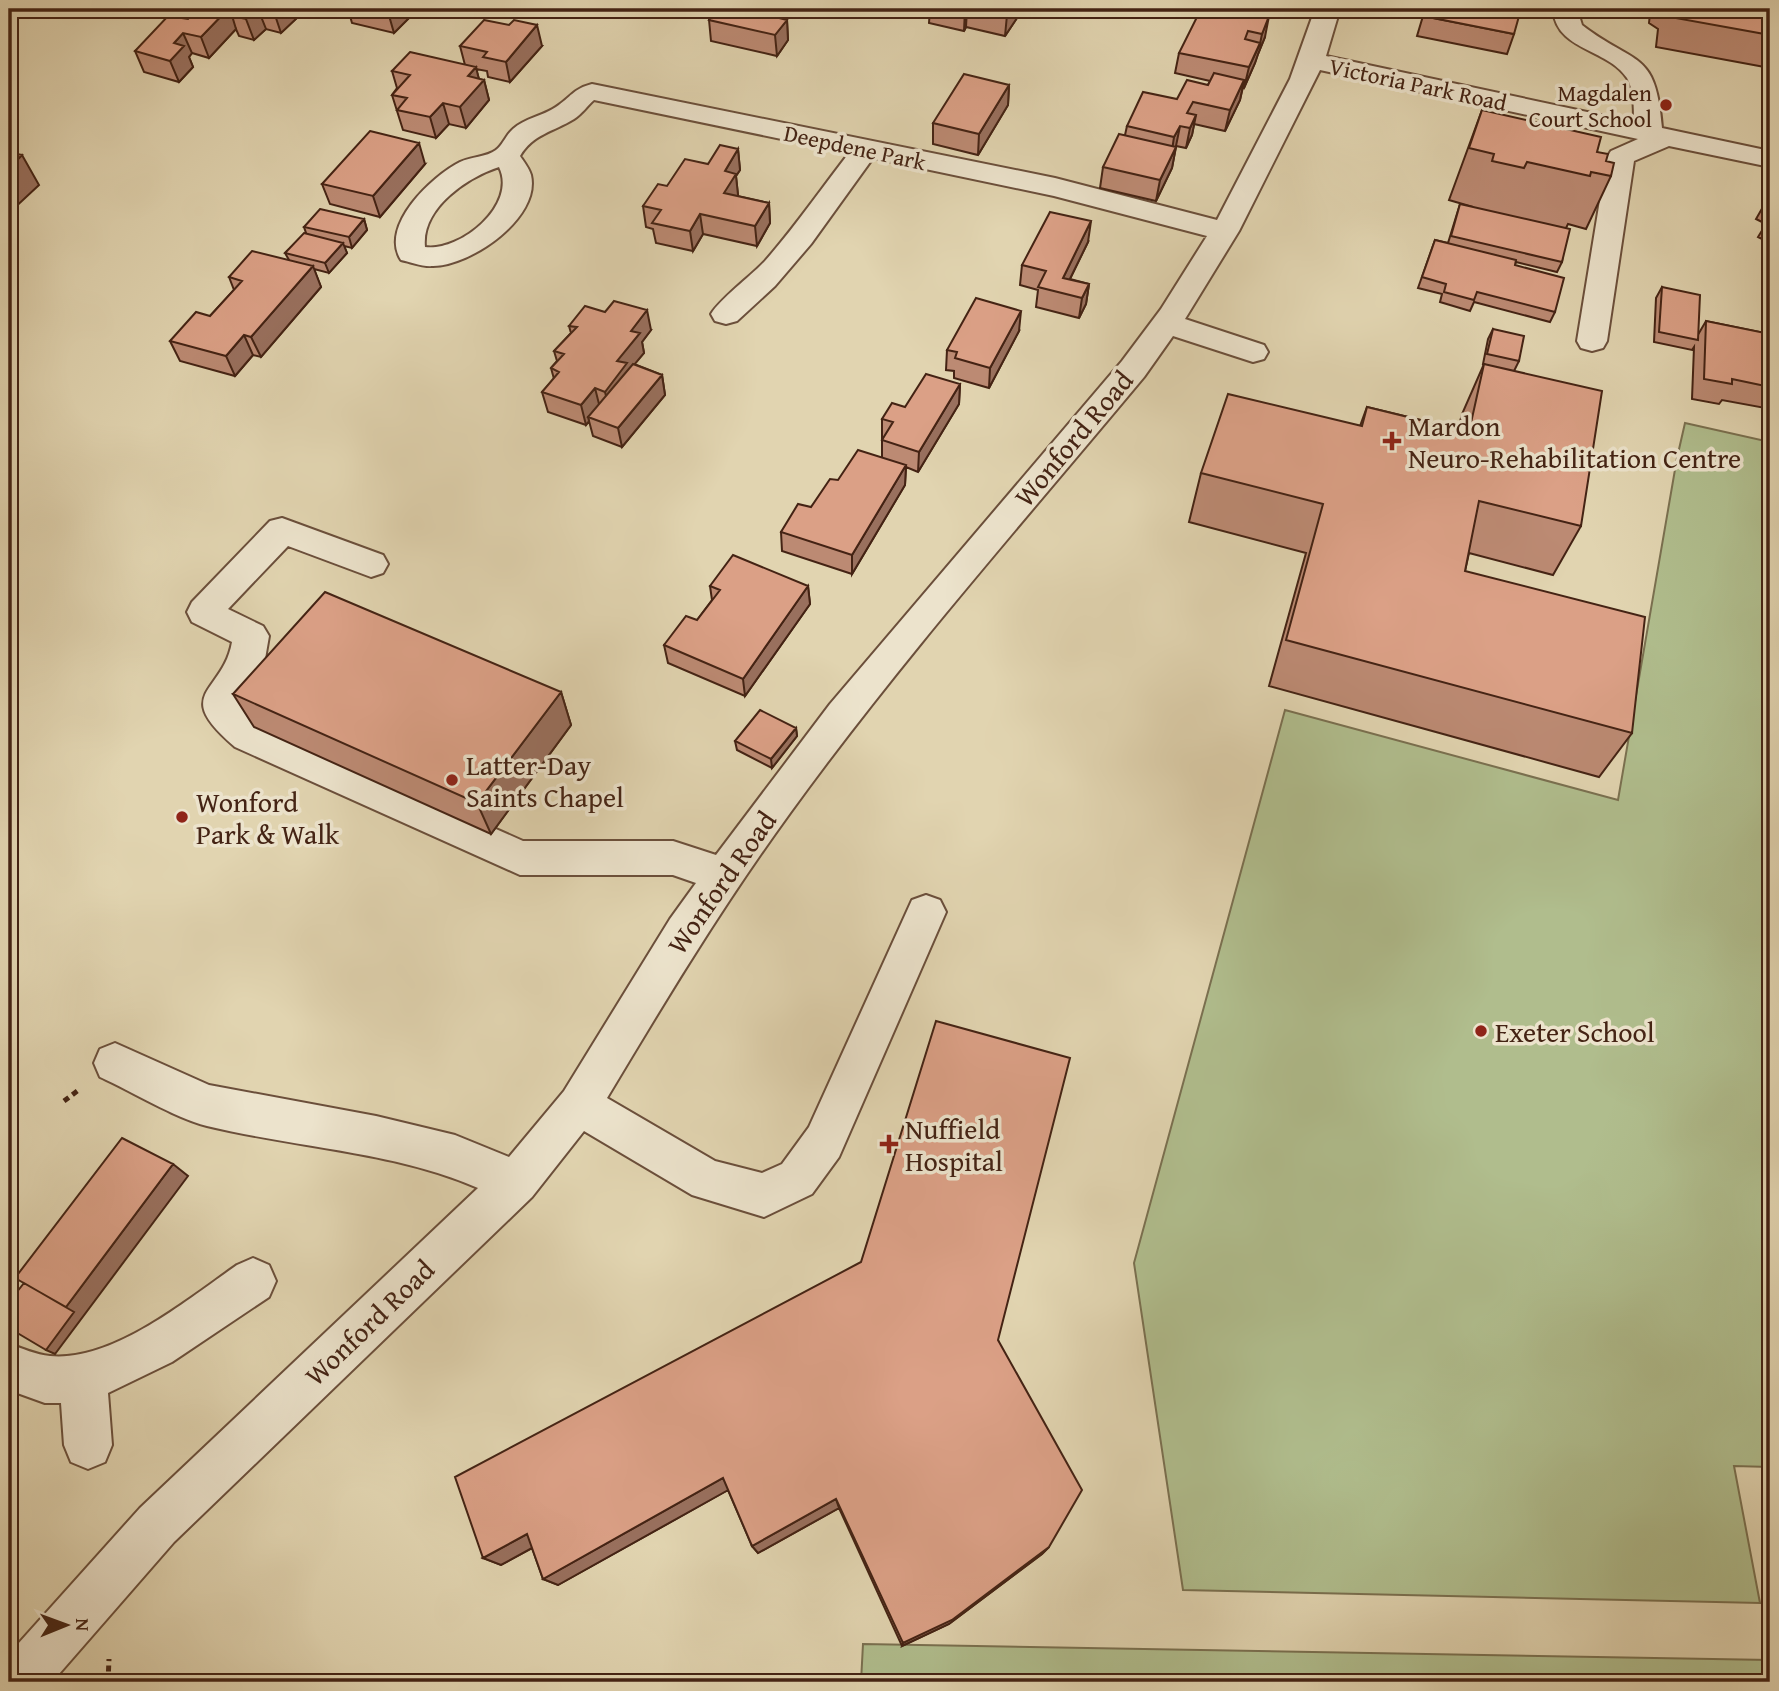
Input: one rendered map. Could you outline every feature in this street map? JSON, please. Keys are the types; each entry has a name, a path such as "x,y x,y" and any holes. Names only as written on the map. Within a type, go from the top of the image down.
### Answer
{"street":[{"path":"315,9 323,9"},
{"name":"Wonford Road","path":"18,1682 157,1525 516,1182 579,1105 684,932 843,714 1168,324 1225,231 1313,61 1327,9"},
{"path":"1565,9 1564,17 1568,25 1597,47 1622,60 1641,78 1658,136 1620,157 1592,341"},
{"name":"Victoria Park Road","path":"1313,61 1770,159"},
{"name":"Deepdene Park","path":"506,156 528,128 567,112 580,97 592,92 1055,187 1225,231"},
{"path":"726,314 747,300 865,150"},
{"path":"1168,324 1253,352"},
{"path":"371,564 282,530 204,612 251,636 247,659 222,695 224,716 248,736 520,858 673,858 724,875"},
{"path":"579,1105 707,1180 764,1195 797,1179 824,1142 926,912"},
{"path":"115,1063 205,1105 376,1137 455,1156 516,1182"},
{"path":"9,1367 52,1381 83,1378 117,1365 174,1335 253,1281"},
{"path":"83,1378 88,1445"}],"green space":[{"name":"Exeter School","path":"1685,423 1770,442 1770,1467 1734,1466 1760,1603 1183,1590 1134,1263 1285,710 1618,800"},
{"path":"863,1644 1770,1660 1770,1682 861,1682"}],"building":[{"path":"197,9 228,9 201,37 183,33 174,43 184,46 170,61 135,51 168,16 188,19"},
{"path":"239,9 258,9 246,19 231,16"},
{"path":"717,9 772,9 767,15 787,20 775,35 709,20"},
{"path":"977,9 1011,9 1007,15"},
{"path":"1201,9 1238,9 1269,16 1262,34 1248,31 1245,39 1260,43 1249,67 1179,53"},
{"path":"1427,9 1521,9 1514,34 1423,16"},
{"path":"1671,9 1770,9 1770,35 1670,17"},
{"path":"484,20 509,25 514,20 537,25 506,62 483,57 487,52 460,46"},
{"path":"410,52 476,67 468,76 484,80 460,107 443,103 430,117 397,110 407,98 392,95 410,75 392,71"},
{"path":"1214,73 1244,80 1230,110 1193,102 1187,113 1196,115 1190,128 1180,126 1174,137 1127,126 1143,92 1177,99 1187,80 1208,85"},
{"path":"964,74 1009,85 979,134 933,123"},
{"path":"1482,110 1601,137 1597,152 1608,154 1606,161 1614,163 1611,176 1591,172 1590,176 1527,162 1524,168 1492,161 1494,154 1469,148"},
{"path":"370,131 419,143 373,196 322,184"},
{"path":"1119,134 1176,147 1160,180 1103,167"},
{"path":"720,145 738,149 725,171 736,174 724,193 769,203 755,226 700,214 690,231 652,223 661,210 643,206 658,184 667,186 685,159 708,164"},
{"path":"9,152 22,155 9,168"},
{"path":"1460,204 1570,229 1562,262 1451,236"},
{"path":"320,209 364,219 349,237 304,227"},
{"path":"1050,212 1091,221 1063,278 1089,284 1082,298 1038,287 1046,271 1022,265"},
{"path":"304,233 343,243 325,263 285,253"},
{"path":"1435,240 1516,260 1515,265 1564,278 1555,312 1477,292 1474,300 1444,292 1446,284 1422,277"},
{"path":"252,251 313,266 251,337 244,335 226,356 170,341 196,312 210,316 242,281 229,277"},
{"path":"1662,287 1700,295 1698,340 1659,332"},
{"path":"976,298 1021,311 990,368 955,358 957,352 947,350"},
{"path":"614,301 647,310 631,331 640,333 617,361 627,363 605,392 595,388 581,405 542,392 559,372 551,368 564,354 554,351 577,327 569,326 585,306 605,312"},
{"path":"1706,321 1770,334 1770,387 1732,379 1732,384 1704,379"},
{"path":"1493,329 1524,336 1519,361 1487,354"},
{"path":"633,364 662,375 618,428 588,417"},
{"path":"1484,364 1602,391 1581,526 1479,501 1465,571 1645,617 1632,733 1286,640 1323,504 1201,473 1228,394 1362,426 1367,407 1469,432"},
{"path":"926,374 960,384 919,452 882,440 893,422 882,419 892,403 905,407"},
{"path":"858,450 906,465 852,555 781,532 798,504 811,507 830,479 838,480"},
{"path":"733,555 808,586 743,679 664,645 686,616 697,620 720,590 710,586"},
{"name":"Latter-Day Saints Chapel","path":"325,592 561,692 477,803 233,694"},
{"path":"760,710 796,728 771,759 735,741"},
{"path":"936,1021 1070,1058 998,1340 1082,1490 1049,1547 952,1620 903,1643 836,1499 752,1546 723,1478 543,1579 527,1534 483,1558 455,1477 861,1262"},
{"path":"122,1138 173,1164 66,1307 15,1278"},
{"path":"24,1283 74,1312 46,1350 9,1328 9,1302"},
{"path":"173,1677 244,1682 171,1682"}],"place":[{"name":"Magdalen Court School","path":"1666,105"},
{"name":"Mardon Neuro-Rehabilitation Centre","path":"1392,441"},
{"name":"Latter-Day Saints Chapel","path":"452,780"},
{"name":"Wonford Park & Walk","path":"182,817"},
{"name":"Exeter School","path":"1481,1031"},
{"name":"Nuffield Hospital","path":"889,1144"}]}
